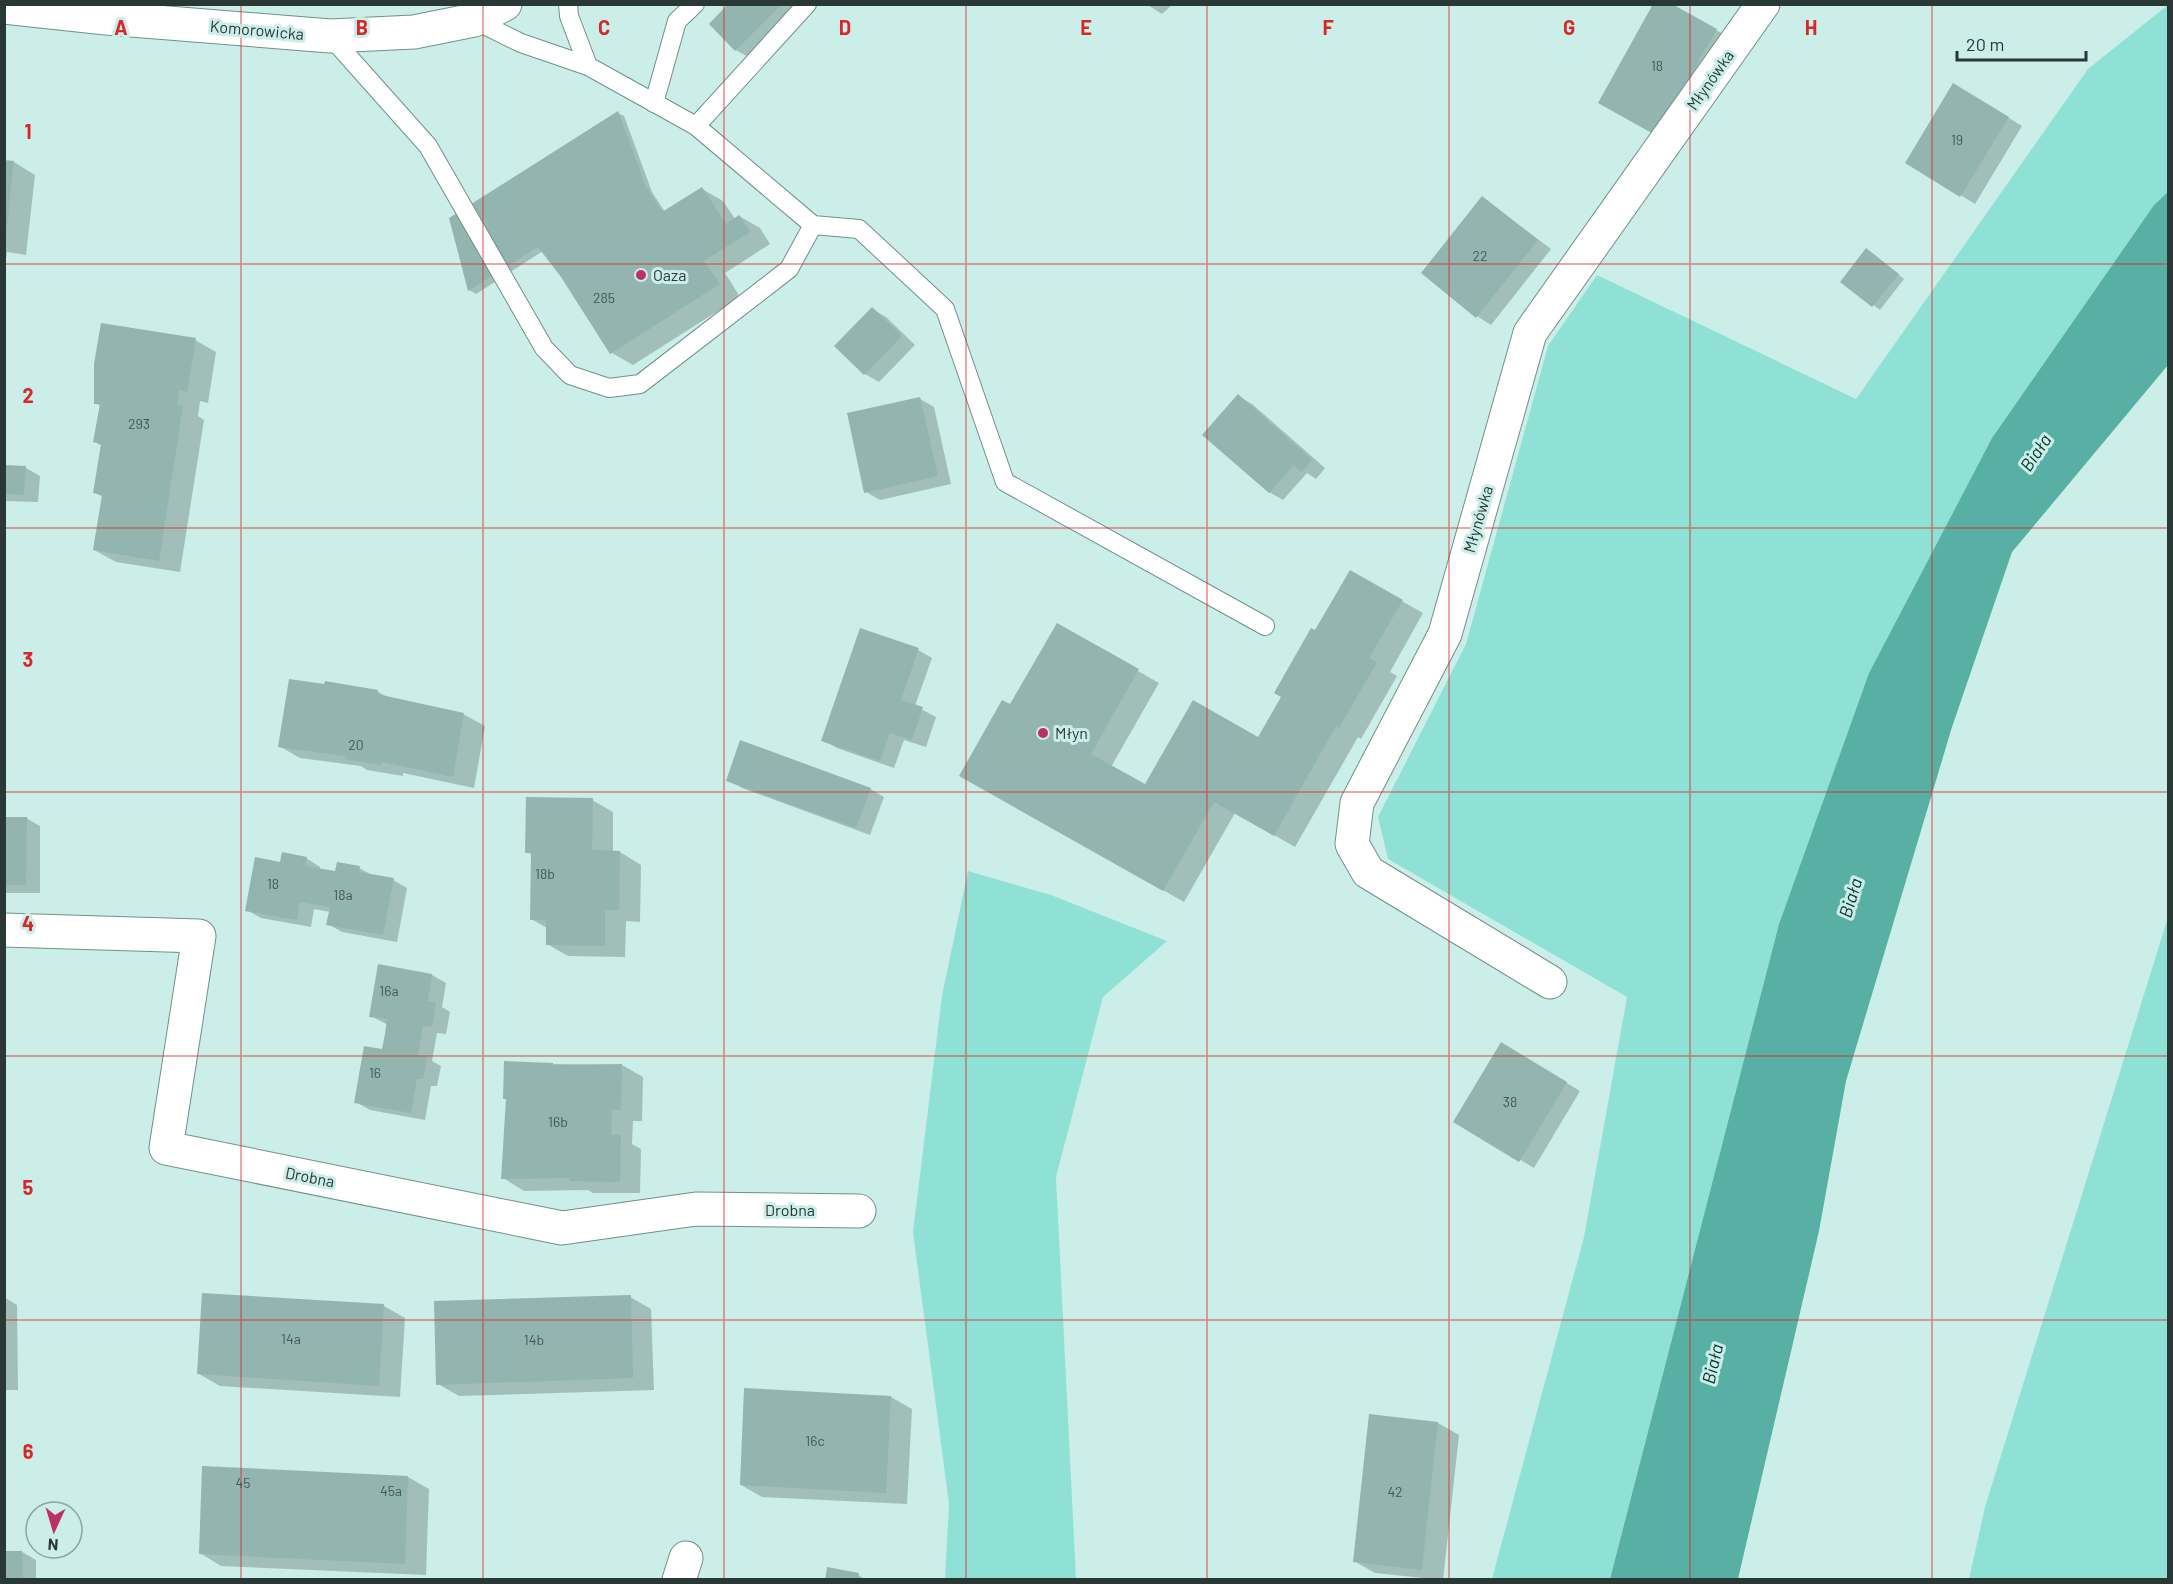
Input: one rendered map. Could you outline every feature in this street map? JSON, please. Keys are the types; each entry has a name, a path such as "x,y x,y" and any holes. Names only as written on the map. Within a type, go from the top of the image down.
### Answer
{"street":[{"name":"Komorowicka","path":"4,7 106,18 330,36 414,32 474,21 505,4"},
{"name":"Młynówka","path":"1550,982 1368,872 1352,844 1357,803 1445,634 1530,333 1763,4"},
{"name":"Drobna","path":"4,930 199,936 166,1148 562,1228 696,1209 859,1211"}],"lane":[{"path":"568,4 569,16 588,66"},
{"path":"654,103 677,21 695,4"},
{"path":"696,126 807,4"},
{"path":"474,21 520,43 588,66 696,126 813,225 859,229 945,309 1005,482 1265,626"},
{"path":"330,36 428,146 544,348 570,375 609,388 640,384 789,269 813,225"}],"shaded area":[{"path":"2168,5 2168,192 2154,205 1992,438 1869,673 1779,924 1610,1579 1492,1579 1584,1237 1627,997 1388,859 1378,817 1466,644 1548,346 1597,275 1856,399 2088,69"},
{"path":"968,871 1051,895 1167,941 1103,997 1056,1177 1076,1579 945,1579 949,1504 913,1232 942,996"},
{"path":"2168,917 2168,1579 1969,1579 1985,1507"}],"water":[{"name":"Biała","path":"2168,192 2168,365 2012,552 1952,727 1846,1081 1819,1231 1738,1579 1610,1579 1779,924 1869,673 1992,438 2154,205"}],"building":[{"path":"728,4 782,4 735,51 709,24"},
{"path":"1653,4 1672,4 1717,29 1657,136 1598,103"},
{"path":"1953,83 2009,117 1960,197 1905,163"},
{"path":"618,111 646,187 662,212 702,187 726,224 739,215 750,232 704,261 720,284 610,354 561,277 538,247 468,291 449,218"},
{"path":"4,160 14,161 6,235 4,235"},
{"path":"1482,196 1538,240 1476,318 1421,273"},
{"path":"1866,248 1899,274 1872,307 1840,282"},
{"path":"872,307 902,336 864,375 834,346"},
{"path":"101,323 196,338 187,392 179,390 177,405 183,406 159,561 93,550 102,495 93,493 101,444 93,442 100,404 94,404 94,364"},
{"path":"1238,394 1312,460 1301,472 1294,465 1269,493 1202,435"},
{"path":"920,397 938,476 864,493 847,413"},
{"path":"4,465 26,466 24,495 4,494"},
{"name":"Młyn","path":"1350,570 1403,600 1369,658 1377,662 1339,728 1336,726 1274,836 1214,802 1163,891 959,776 1002,700 1010,704 1057,623 1139,669 1091,754 1145,784 1193,700 1258,737 1281,697 1274,693 1311,628 1315,630"},
{"path":"860,628 919,648 901,700 923,707 912,740 890,733 880,761 821,741"},
{"path":"289,679 324,684 325,681 378,690 377,694 464,713 453,777 382,762 382,765 345,759 345,756 278,747"},
{"path":"740,740 871,788 856,828 726,781"},
{"path":"526,797 593,798 592,850 620,851 619,910 605,910 605,946 546,945 546,920 530,920 531,853 525,853"},
{"path":"4,817 27,817 26,885 4,885"},
{"path":"282,852 307,857 305,866 335,871 337,862 360,866 359,872 394,878 383,935 326,925 330,907 300,902 297,920 245,911 255,857 280,862"},
{"path":"378,964 432,974 428,1001 436,1002 432,1027 423,1026 418,1055 427,1057 423,1079 417,1079 411,1113 354,1103 364,1046 382,1049 385,1034 387,1019 369,1017"},
{"path":"1501,1042 1567,1082 1519,1162 1453,1122"},
{"path":"504,1061 553,1063 553,1065 622,1064 621,1110 612,1110 611,1135 621,1135 620,1182 570,1181 570,1178 501,1179 506,1099 503,1099"},
{"path":"202,1293 384,1304 379,1386 197,1374"},
{"path":"631,1295 633,1378 436,1385 434,1301"},
{"path":"744,1388 891,1396 886,1493 740,1485"},
{"path":"1369,1414 1438,1422 1422,1570 1353,1562"},
{"path":"202,1466 408,1476 405,1564 199,1554"},
{"path":"4,1551 22,1551 23,1580 4,1580"},
{"path":"827,1567 859,1573 858,1580 825,1580"}],"place":[{"name":"Oaza","path":"641,275"},
{"name":"Młyn","path":"1043,733"}]}
